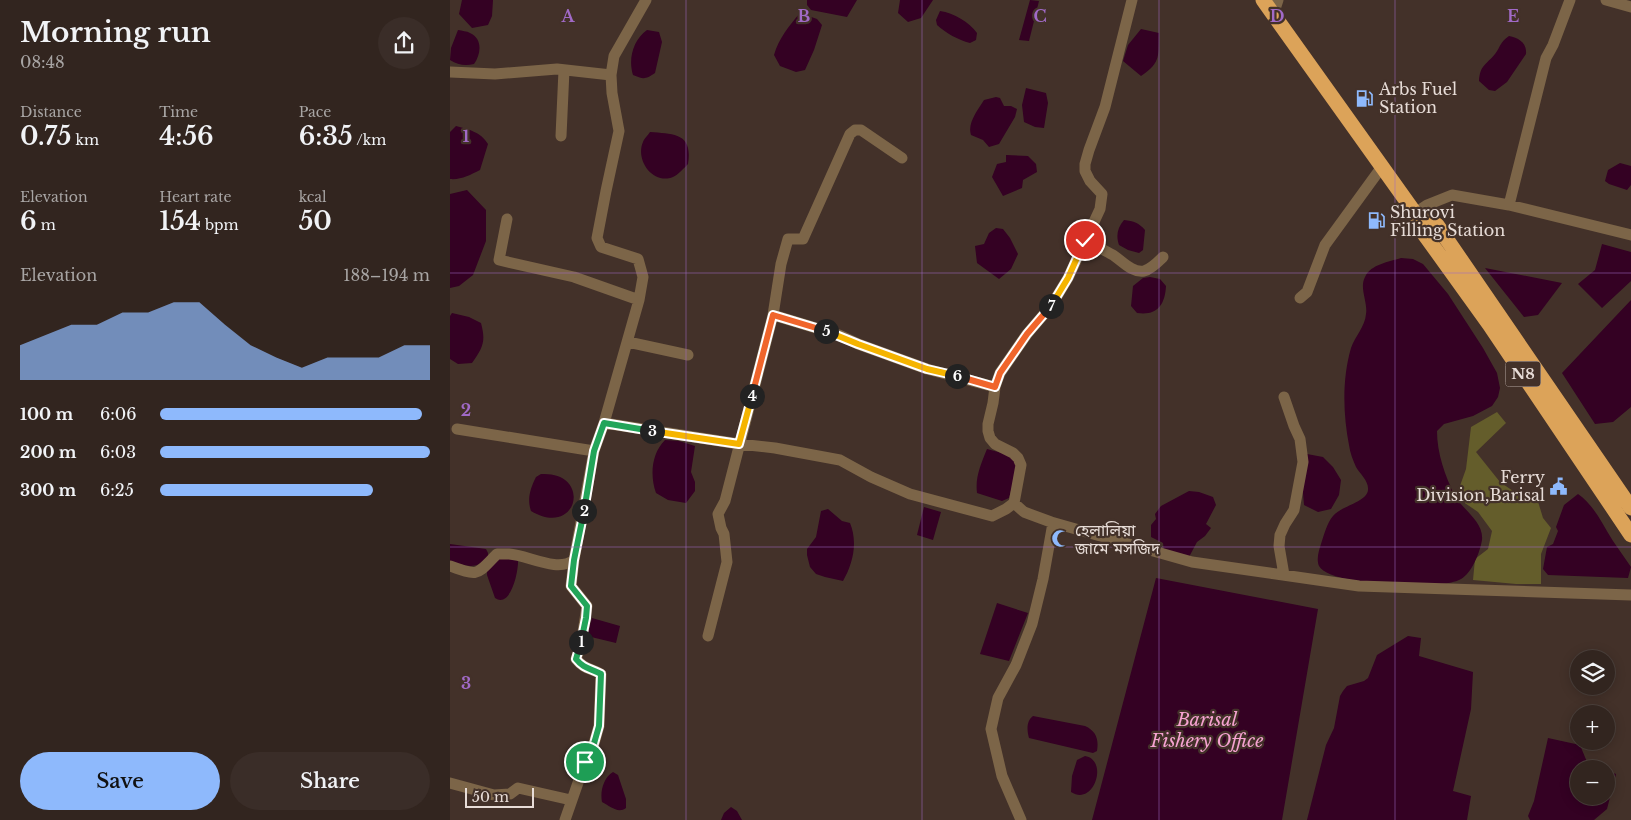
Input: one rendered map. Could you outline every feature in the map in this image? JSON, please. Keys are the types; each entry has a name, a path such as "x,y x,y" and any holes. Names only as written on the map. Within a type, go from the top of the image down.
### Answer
{"highway":[{"name":"N8","path":"1264,0 1276,7 1381,168 1415,214 1422,231 1489,324 1631,535"},
{"name":"N8","path":"1415,214 1437,225 1631,508"}],"street":[{"path":"566,820 585,762 593,747 599,726 601,704 601,674 582,666 576,659 587,606 571,586 574,560 594,451 628,342 643,277 638,259 601,247 597,238 619,131 612,93 611,75 614,56 646,0"},
{"path":"604,423 775,448 840,460 871,477 910,494 992,516 1014,503 1021,465 1013,453 995,444 990,438 988,431 995,387 1000,373 1027,334 1051,306 1068,278 1100,209 1102,194 1090,181 1085,172 1085,164 1105,107 1132,0"},
{"path":"1509,205 1546,58 1553,46 1570,0"},
{"path":"1606,0 1631,8"},
{"path":"450,72 494,74 557,69 611,75"},
{"path":"561,136 564,70"},
{"path":"708,636 727,562 724,534 718,514 724,501 773,315 781,264 788,239 803,239 850,134 855,130 862,130 902,158"},
{"path":"1300,298 1307,292 1325,245 1381,168"},
{"path":"1415,214 1427,204 1452,195 1509,205 1631,235"},
{"path":"507,219 499,260 574,277 639,300"},
{"path":"1085,240 1113,255 1131,268 1143,271 1150,268 1163,257"},
{"path":"773,315 839,335 858,344 927,369 995,387"},
{"path":"628,342 688,355"},
{"path":"1284,397 1300,439 1303,462 1294,510 1280,535 1279,546 1284,575"},
{"path":"456,429 594,451"},
{"path":"1014,503 1024,512 1053,523 1192,562 1359,586 1631,595"},
{"path":"1021,820 1002,776 991,729 998,698 1016,664 1032,624 1043,579 1053,523"},
{"path":"450,566 474,574 480,572 497,554 510,554 559,565 568,564 574,560"},
{"path":"450,783 494,795 510,794 518,788 571,800"}],"shaded area":[{"path":"1497,412 1506,423 1476,452 1500,482 1516,493 1536,495 1543,518 1551,528 1541,554 1541,584 1473,580 1475,559 1488,549 1492,531 1478,512 1456,497 1466,469 1471,427"}],"water":[{"path":"462,0 493,0 492,16 488,25 472,28 459,14"},
{"path":"807,0 857,0 847,17 811,10 807,5"},
{"path":"900,0 933,0 921,18 908,22 898,13"},
{"path":"1030,0 1039,1 1029,41 1019,40"},
{"path":"940,11 956,16 970,25 977,33 976,40 970,43 966,42 952,36 937,25 936,20"},
{"path":"800,13 817,19 822,25 805,70 796,72 780,66 774,55 788,28"},
{"path":"1141,29 1159,33 1158,58 1153,66 1141,76 1123,61 1128,45"},
{"path":"458,30 469,32 479,43 478,56 474,64 462,65 450,60 451,48"},
{"path":"647,30 659,32 662,42 655,73 642,78 633,75 631,63 635,44"},
{"path":"1509,36 1516,38 1524,44 1526,54 1507,82 1495,91 1489,90 1479,81 1481,72 1502,42"},
{"path":"1026,88 1046,93 1048,103 1044,128 1035,127 1024,122 1022,105"},
{"path":"1000,98 1004,106 1011,106 1017,109 1015,117 999,144 989,147 983,140 971,135 970,126 984,100"},
{"path":"456,126 478,134 488,144 480,170 462,178 450,179 450,132"},
{"path":"650,132 667,133 680,137 688,146 688,164 675,176 666,179 659,177 653,174 644,163 641,149"},
{"path":"1006,155 1028,156 1036,164 1037,172 1023,180 1022,188 1003,196 992,177 997,164 1006,162"},
{"path":"1620,163 1631,166 1631,185 1627,190 1605,181 1608,170"},
{"path":"467,190 486,210 486,241 473,275 459,286 450,288 450,194"},
{"path":"1124,220 1136,223 1145,230 1143,250 1139,253 1119,245 1118,232"},
{"path":"996,228 1003,229 1018,254 1011,269 999,279 977,263 975,246 984,244 989,233"},
{"path":"1602,244 1631,252 1631,281 1602,308 1578,284 1595,270"},
{"path":"1401,258 1413,259 1423,264 1448,294 1497,373 1500,388 1498,397 1492,406 1473,416 1444,424 1437,431 1440,456 1451,488 1455,496 1476,522 1482,534 1475,562 1469,572 1461,579 1450,583 1410,585 1363,582 1327,573 1318,563 1319,549 1333,516 1342,509 1359,501 1367,494 1368,490 1367,484 1356,467 1351,454 1345,409 1345,384 1348,360 1351,348 1364,323 1366,314 1363,281 1371,269"},
{"path":"1485,268 1562,283 1538,315 1524,317"},
{"path":"1143,278 1160,279 1166,286 1164,299 1155,311 1137,313 1131,306 1133,286"},
{"path":"1631,300 1631,407 1613,422 1595,424 1562,373"},
{"path":"452,313 469,317 481,323 483,340 479,353 472,363 458,364 450,359 450,316"},
{"path":"665,440 679,441 695,446 691,472 695,482 695,491 686,503 668,500 656,493 653,480 654,458"},
{"path":"987,449 1013,456 1018,465 1009,498 1002,501 977,493 978,476"},
{"path":"1307,454 1323,457 1333,467 1341,480 1339,495 1331,509 1318,512 1304,505 1302,481"},
{"path":"541,474 557,476 568,482 573,492 573,502 569,511 560,517 547,517 531,511 529,498 531,490 536,477"},
{"path":"1189,491 1213,497 1216,505 1206,524 1211,528 1197,542 1189,557 1164,551 1163,543 1151,537 1151,525 1156,519 1155,514 1161,506"},
{"path":"1578,494 1594,510 1631,567 1628,578 1548,575 1543,569 1547,547 1553,544 1558,531 1556,527 1564,505"},
{"path":"924,507 941,512 933,540 917,535"},
{"path":"828,509 842,521 850,523 854,538 852,560 843,581 816,574 810,567 807,555 807,549 816,537 821,511"},
{"path":"450,544 486,549 488,558 474,566 450,561"},
{"path":"500,557 518,559 513,587 510,593 501,600 495,598 487,575 487,569"},
{"name":"Barisal Fishery Office","path":"1156,578 1318,609 1282,820 1092,820"},
{"path":"997,603 1028,613 1009,661 980,654"},
{"path":"592,618 620,626 616,643 587,636"},
{"path":"1408,636 1421,638 1419,656 1473,672 1471,709 1453,791 1471,796 1467,820 1307,820 1326,745 1334,728 1340,696 1347,686 1368,678 1377,655"},
{"path":"1033,716 1089,728 1096,736 1098,743 1097,751 1093,753 1029,738 1028,723"},
{"path":"1548,738 1570,743 1570,750 1582,750 1586,760 1570,760 1570,805 1608,805 1607,809 1594,820 1530,820 1528,816 1534,801"},
{"path":"1085,756 1092,759 1096,765 1096,781 1086,793 1079,795 1071,792 1072,776 1077,760"},
{"path":"613,772 618,775 626,799 626,808 623,810 614,809 602,802 603,786"},
{"path":"731,807 737,811 742,820 721,820 724,813"}],"place":[{"name":"Arbs Fuel Station","path":"1365,98"},
{"name":"Shurovi Filling Station","path":"1376,221"},
{"name":"Ferry Division,Barisal","path":"1559,486"},
{"name":"হেলালিয়া জামে মসজিদ","path":"1061,539"}],"route":[{"path":"585,762 593,747 599,726 601,674 582,666 576,659 587,606 571,586 594,451 604,423 739,444 773,315 839,335 858,344 927,369 995,387 1000,373 1027,334 1051,306 1068,278 1085,240"}]}
